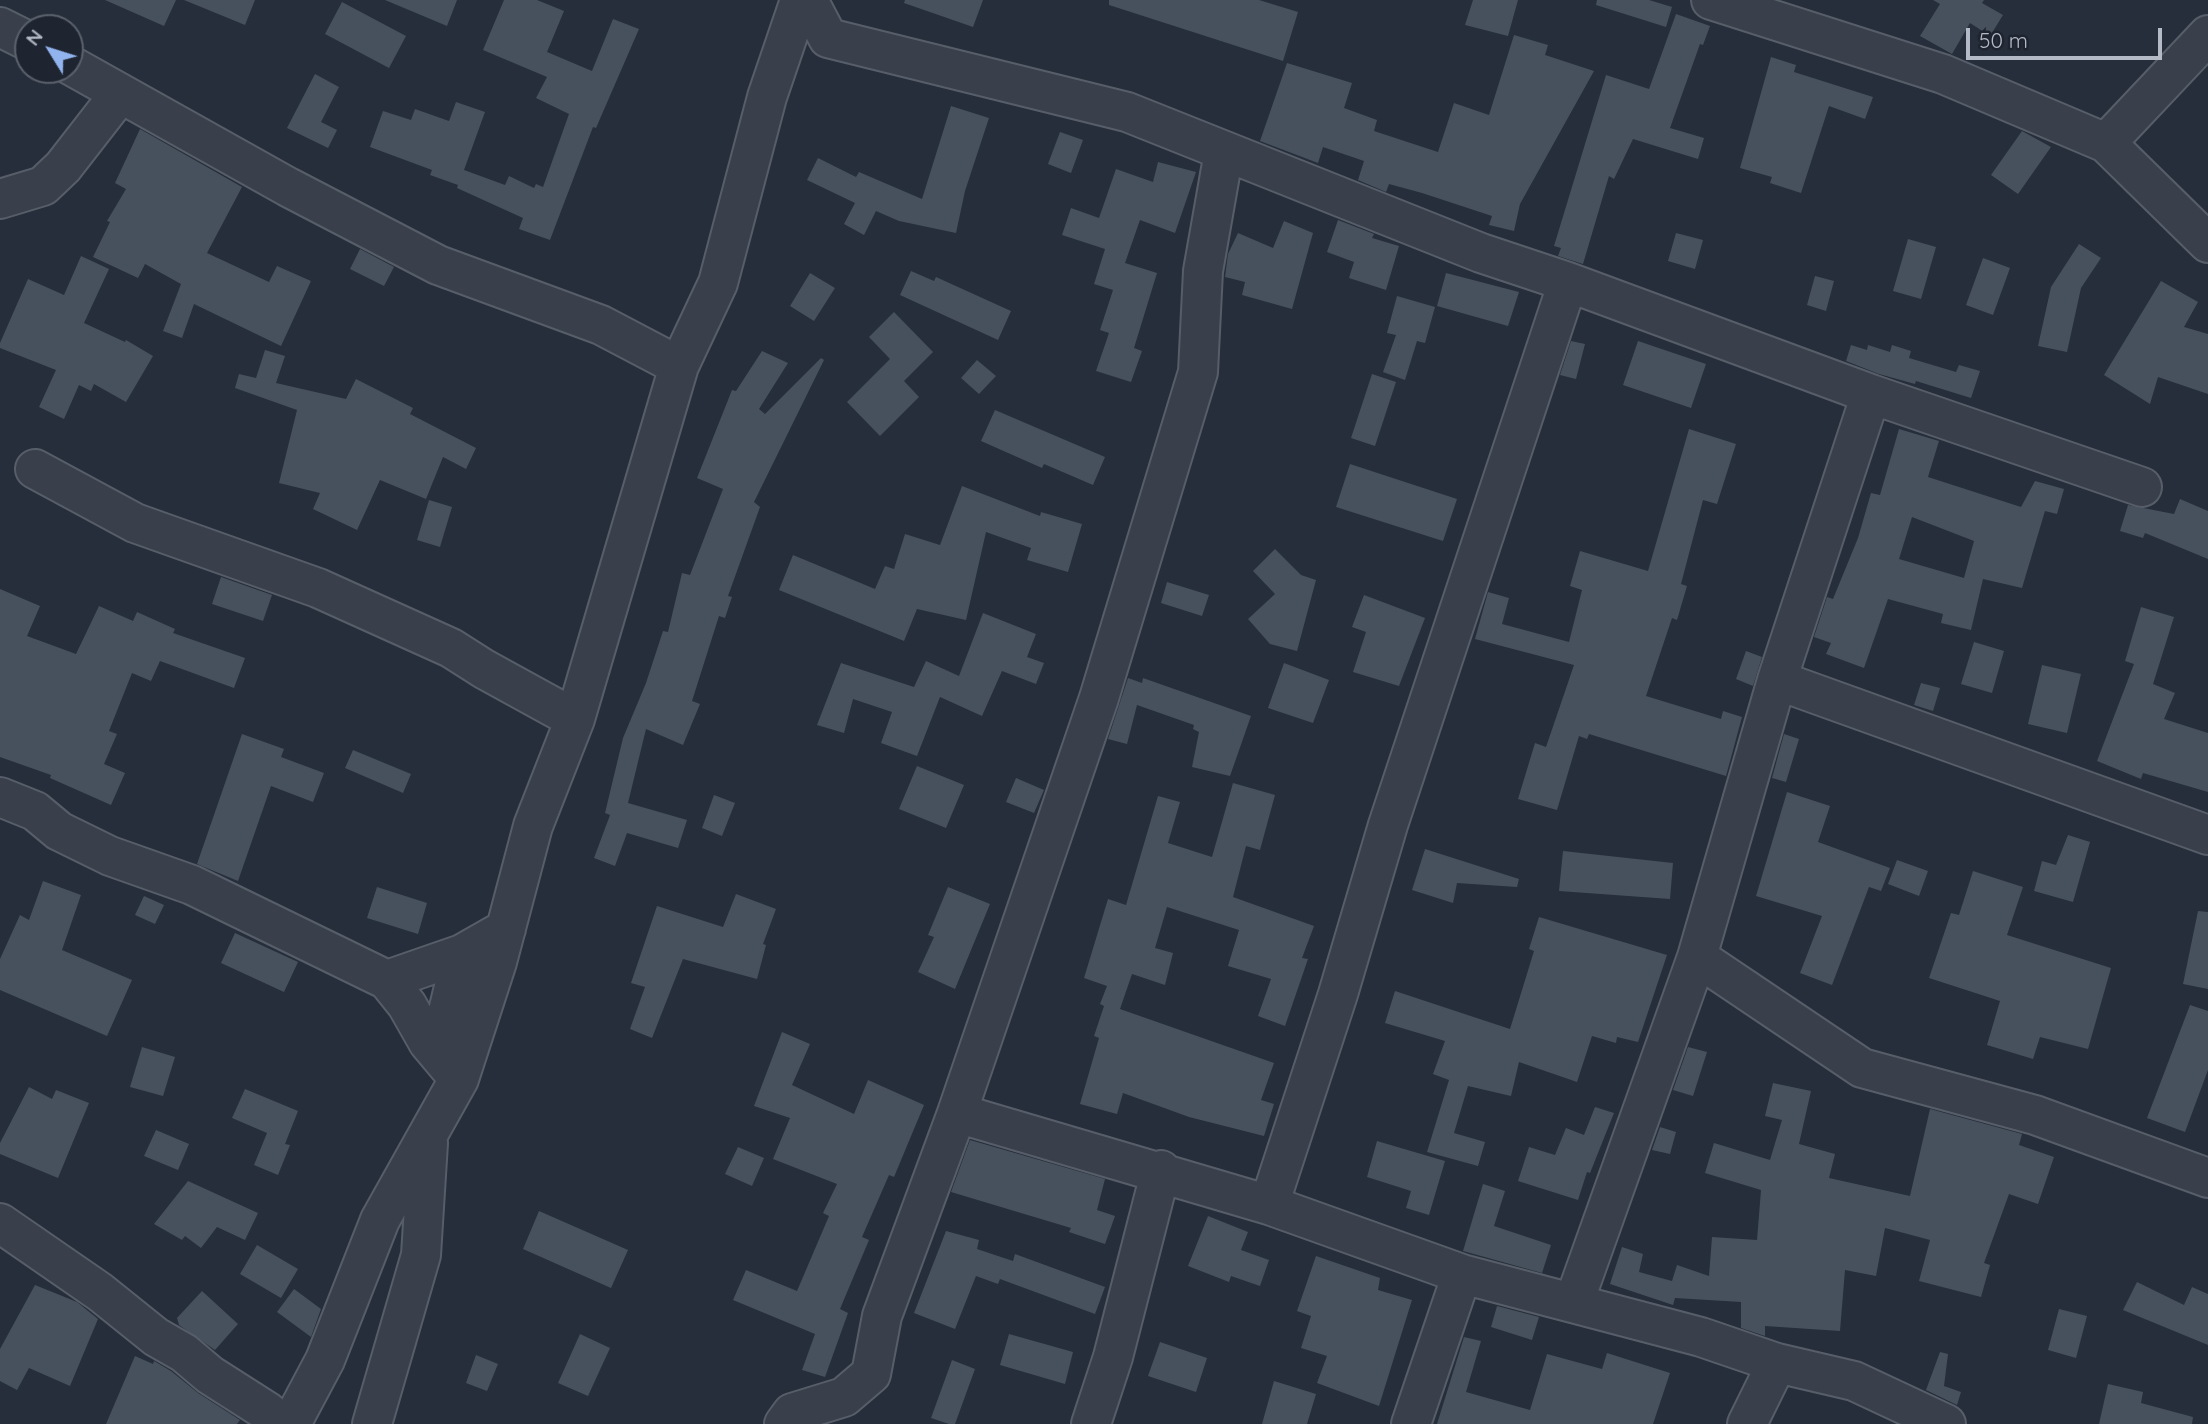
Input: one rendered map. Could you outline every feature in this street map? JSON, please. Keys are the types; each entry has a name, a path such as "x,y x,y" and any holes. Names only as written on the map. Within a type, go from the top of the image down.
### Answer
{"street":[{"path":"0,1223 100,1292 156,1338 184,1353 211,1375 283,1417 325,1360 380,1220 428,1133 448,1066 506,929 533,826 575,719 679,366 718,283 767,97 800,0"},
{"path":"808,0 828,38 1126,112 1480,253 1568,282 1871,394 2141,487"},
{"path":"1711,0 1764,7 1943,74 2106,143 2208,243"},
{"path":"2106,143 2208,35"},
{"path":"767,97 828,38"},
{"path":"84,74 119,95 438,265 601,325 679,366"},
{"path":"0,199 43,186 63,167 119,95"},
{"path":"783,1424 792,1413 844,1397 871,1374 882,1316 957,1113 1099,698 1198,372 1203,271 1224,152"},
{"path":"1269,1205 1338,994 1388,825 1568,282"},
{"path":"1574,1302 1697,957 1777,680 1871,394"},
{"path":"35,469 135,523 318,588 451,648 575,719"},
{"path":"1777,680 2208,835"},
{"path":"0,797 36,811 59,831 100,851 192,885 387,980 448,1066"},
{"path":"387,980 462,954 506,929"},
{"path":"448,1066 462,954"},
{"path":"1697,957 1863,1068 2035,1115 2208,1178"},
{"path":"957,1113 1161,1170 1269,1205 1462,1274 1701,1337 1777,1363 1853,1381 1946,1424"},
{"path":"372,1424 421,1255 428,1133"},
{"path":"1091,1424 1113,1357 1161,1170"},
{"path":"1411,1424 1462,1274"},
{"path":"1747,1424 1777,1363"}],"building":[{"path":"105,0 176,0 164,26"},
{"path":"184,0 255,0 245,25"},
{"path":"385,0 457,0 447,26"},
{"path":"504,0 537,0 564,11 547,52 592,71 613,19 639,29 596,128 593,127 550,240 519,229 523,218 457,188 458,185 430,175 432,170 370,147 383,111 411,120 415,109 449,121 456,102 485,112 464,170 505,185 509,176 534,188 536,184 543,187 569,114 536,98 547,77 483,50"},
{"path":"905,0 983,0 973,27 904,3"},
{"path":"1109,0 1259,0 1298,12 1283,61 1109,5"},
{"path":"1473,0 1518,0 1508,36 1465,25"},
{"path":"1597,0 1649,0 1672,7 1666,27 1596,5"},
{"path":"1933,0 1984,0 1982,3 2003,15 1990,36 1970,23 1952,54 1920,36 1940,4"},
{"path":"342,2 406,36 389,68 325,34"},
{"path":"1676,14 1710,26 1703,45 1700,44 1670,128 1704,138 1698,159 1633,139 1614,179 1609,176 1583,264 1558,256 1561,248 1554,246 1606,75 1649,89"},
{"path":"1514,35 1548,45 1545,55 1594,71 1520,204 1514,231 1489,225 1492,216 1422,193 1389,184 1386,192 1358,180 1364,161 1323,147 1318,163 1260,141 1287,63 1352,83 1344,108 1377,120 1374,131 1438,152 1454,103 1489,115"},
{"path":"1771,57 1796,65 1794,72 1873,97 1865,119 1829,106 1801,193 1770,183 1772,177 1740,168"},
{"path":"315,74 339,87 321,122 337,130 328,148 287,128"},
{"path":"951,106 989,118 965,191 956,233 899,221 876,211 864,235 844,224 855,203 807,180 818,158 856,177 859,172 922,199"},
{"path":"140,129 242,187 207,253 269,282 277,266 311,281 281,346 194,304 182,338 163,331 181,284 145,264 138,278 93,257 110,222 107,221 126,189 115,183"},
{"path":"2022,131 2051,147 2018,194 1991,175"},
{"path":"1060,132 1083,140 1071,173 1048,164"},
{"path":"1158,162 1196,172 1175,233 1140,220 1125,263 1157,273 1134,348 1142,351 1131,382 1096,371 1109,333 1100,330 1113,290 1094,284 1105,249 1062,235 1071,208 1099,218 1116,169 1153,182"},
{"path":"1338,220 1374,234 1372,238 1399,246 1386,290 1349,278 1354,262 1327,252"},
{"path":"1284,221 1313,233 1292,309 1242,295 1245,282 1225,277 1228,254 1238,233 1273,248"},
{"path":"1676,233 1703,240 1695,269 1668,261"},
{"path":"1908,239 1936,247 1921,299 1893,291"},
{"path":"2079,244 2101,258 2081,288 2067,352 2038,346 2051,287"},
{"path":"360,249 394,267 384,286 350,269"},
{"path":"81,256 109,269 84,323 125,342 126,340 153,356 126,402 94,384 91,391 79,385 64,419 39,407 56,370 0,348 0,343 28,279 64,295"},
{"path":"1983,258 2010,268 1993,315 1966,305"},
{"path":"911,271 934,281 936,277 1011,311 998,340 900,295"},
{"path":"810,273 835,288 814,321 790,306"},
{"path":"1446,273 1519,292 1508,326 1437,306"},
{"path":"1815,276 1834,281 1826,311 1807,305"},
{"path":"2161,281 2198,302 2184,327 2208,334 2208,394 2158,377 2150,404 2104,375"},
{"path":"1397,296 1435,307 1425,343 1417,341 1405,380 1383,372 1396,335 1387,333"},
{"path":"894,312 933,352 904,381 919,397 880,436 847,402 890,359 869,337"},
{"path":"1571,341 1585,344 1576,379 1560,375"},
{"path":"1638,341 1706,364 1691,408 1623,385"},
{"path":"1851,345 1867,350 1868,345 1890,352 1892,345 1911,351 1909,358 1956,372 1959,365 1980,371 1971,398 1916,381 1915,384 1879,374 1846,361"},
{"path":"265,350 285,356 276,383 346,399 356,379 413,408 410,414 476,448 466,469 443,457 426,499 380,480 357,530 313,509 320,493 279,483 297,410 235,388 239,374 256,378"},
{"path":"762,351 788,363 759,409 765,414 821,358 824,360 754,502 760,507 728,596 732,597 725,618 719,616 692,701 700,704 683,745 646,729 628,803 687,820 678,848 627,833 615,866 594,858 610,815 605,813 623,738 646,683 663,631 668,632 682,573 690,575 723,489 697,478 732,390 736,391"},
{"path":"977,360 996,376 979,394 961,378"},
{"path":"1372,374 1396,382 1375,446 1351,438"},
{"path":"995,410 1105,457 1093,485 1044,464 1042,468 981,441"},
{"path":"1689,429 1736,444 1717,504 1703,500 1681,584 1687,586 1677,620 1672,618 1646,696 1721,719 1723,711 1742,717 1726,776 1589,734 1587,739 1579,736 1557,810 1518,799 1535,743 1546,747 1574,665 1475,639 1488,592 1509,598 1502,624 1569,642 1582,590 1570,586 1580,551 1648,571"},
{"path":"1899,429 1939,441 1928,477 2021,507 2035,481 2064,489 2057,514 2045,511 2022,588 1983,579 1971,630 1941,623 1943,614 1888,599 1864,668 1826,654 1831,643 1814,637 1827,597 1833,599 1858,538 1871,493 1880,495","holes":["1912,517 1974,541 1964,578 1899,559"]},
{"path":"1350,464 1457,499 1443,541 1336,507"},
{"path":"962,486 1040,516 1041,512 1082,524 1068,572 1027,560 1031,548 986,532 966,620 917,609 904,641 779,590 793,555 875,589 885,566 894,569 905,534 940,545"},
{"path":"2180,499 2208,511 2208,559 2145,533 2143,538 2120,531 2128,505 2174,514"},
{"path":"429,500 452,507 440,547 417,540"},
{"path":"1275,549 1301,575 1316,580 1297,651 1270,644 1248,619 1275,594 1253,571"},
{"path":"221,577 272,595 263,621 212,604"},
{"path":"1167,582 1209,595 1202,616 1161,603"},
{"path":"0,589 40,606 27,636 76,654 99,606 133,621 137,612 175,629 173,633 245,658 234,688 160,661 151,681 132,673 109,731 117,734 104,764 125,773 111,805 50,778 51,775 0,757"},
{"path":"1364,595 1425,618 1399,686 1353,672 1366,632 1352,627"},
{"path":"2141,607 2174,617 2153,684 2175,693 2164,719 2208,733 2208,792 2143,773 2141,779 2097,761 2134,664 2125,661"},
{"path":"983,613 1036,634 1027,657 1044,663 1036,684 1002,671 982,716 940,697 917,756 881,743 892,712 853,699 844,733 817,725 841,663 914,687 926,661 959,676"},
{"path":"1974,642 2004,651 1992,693 1961,684"},
{"path":"1746,651 1762,657 1753,686 1736,679"},
{"path":"1284,663 1329,680 1313,723 1268,708"},
{"path":"2042,665 2081,674 2067,733 2028,724"},
{"path":"1128,678 1142,683 1143,678 1251,716 1230,776 1192,767 1199,732 1193,729 1194,725 1137,705 1127,744 1108,739"},
{"path":"1921,683 1940,688 1933,711 1914,705"},
{"path":"242,734 284,749 281,757 324,773 313,802 271,786 238,881 197,864"},
{"path":"1784,734 1799,739 1786,782 1772,778"},
{"path":"353,750 411,774 403,793 345,768"},
{"path":"917,766 964,785 946,828 899,809"},
{"path":"1016,778 1044,790 1034,813 1006,802"},
{"path":"1233,783 1275,795 1260,850 1246,846 1233,897 1314,926 1302,958 1308,959 1285,1026 1258,1016 1271,979 1228,966 1239,930 1167,907 1155,948 1173,953 1165,985 1132,974 1120,1009 1274,1063 1261,1100 1274,1104 1264,1136 1189,1117 1123,1093 1117,1114 1080,1104 1099,1038 1094,1036 1104,1006 1100,1004 1107,986 1084,978 1108,899 1126,905 1158,796 1180,802 1168,843 1212,857"},
{"path":"1787,792 1830,806 1818,842 1890,868 1881,891 1869,887 1832,985 1800,973 1822,916 1756,896"},
{"path":"714,795 735,803 722,836 702,828"},
{"path":"2068,835 2090,842 2073,902 2034,891 2042,861 2056,865"},
{"path":"1425,849 1519,879 1517,887 1457,883 1453,903 1412,890"},
{"path":"1563,851 1673,863 1670,899 1559,891"},
{"path":"1897,860 1928,871 1919,896 1888,884"},
{"path":"1973,871 2023,887 2007,935 2111,968 2088,1049 2040,1037 2033,1059 1987,1045 2000,1001 1929,978 1951,913 1959,915"},
{"path":"43,881 81,895 62,950 132,980 107,1036 0,990 0,959 20,915 29,920"},
{"path":"377,887 427,903 418,934 367,918"},
{"path":"948,887 990,904 955,989 918,972 934,937 928,935"},
{"path":"736,894 776,909 763,944 766,945 757,979 683,959 652,1038 630,1029 645,987 631,983 657,906 723,927"},
{"path":"144,896 164,905 155,924 135,915"},
{"path":"2198,911 2208,912 2208,989 2183,984"},
{"path":"1539,917 1667,955 1638,1042 1617,1037 1616,1043 1592,1036 1577,1082 1519,1062 1511,1096 1468,1086 1454,1133 1485,1142 1478,1166 1427,1152 1449,1080 1433,1074 1445,1041 1385,1023 1395,991 1510,1029 1534,951 1529,949"},
{"path":"235,933 298,962 284,992 221,963"},
{"path":"2190,1005 2208,1011 2208,1070 2185,1132 2147,1118"},
{"path":"782,1032 810,1044 792,1085 854,1114 868,1080 924,1105 894,1177 889,1175 862,1237 869,1240 840,1309 848,1313 825,1377 802,1370 815,1334 733,1300 746,1270 797,1291 829,1216 823,1213 837,1184 773,1159 790,1118 754,1106"},
{"path":"142,1047 175,1057 163,1096 130,1087"},
{"path":"1688,1047 1707,1052 1693,1096 1673,1090"},
{"path":"1773,1083 1811,1091 1799,1144 1835,1154 1829,1178 1910,1196 1930,1109 2022,1134 2019,1145 2054,1157 2038,1204 2009,1194 1984,1263 1990,1265 1981,1297 1919,1281 1930,1240 1885,1228 1876,1276 1845,1270 1840,1331 1765,1326 1765,1336 1741,1328 1741,1302 1675,1298 1673,1305 1610,1284 1622,1247 1643,1254 1639,1272 1672,1281 1677,1265 1709,1276 1712,1237 1757,1240 1761,1190 1705,1173 1714,1143 1770,1160 1782,1120 1765,1116"},
{"path":"29,1087 52,1099 56,1090 89,1103 58,1178 0,1154 0,1143"},
{"path":"245,1089 298,1111 285,1144 290,1145 278,1175 254,1165 267,1133 232,1118"},
{"path":"1595,1107 1614,1113 1590,1173 1587,1172 1578,1200 1518,1181 1529,1147 1555,1155 1566,1128 1584,1135"},
{"path":"1660,1127 1676,1132 1670,1154 1652,1150"},
{"path":"156,1130 189,1144 178,1170 144,1156"},
{"path":"970,1140 1105,1179 1097,1210 1115,1216 1105,1244 1069,1232 1071,1228 951,1192"},
{"path":"1377,1141 1445,1161 1429,1215 1406,1208 1411,1191 1367,1177"},
{"path":"738,1147 764,1158 752,1186 725,1174"},
{"path":"188,1181 258,1213 245,1240 217,1227 201,1248 185,1236 182,1240 154,1224"},
{"path":"1483,1184 1505,1191 1494,1226 1551,1245 1542,1273 1463,1251"},
{"path":"539,1211 628,1250 611,1288 523,1249"},
{"path":"1208,1216 1248,1232 1241,1250 1269,1260 1260,1286 1231,1276 1229,1282 1188,1266"},
{"path":"946,1231 979,1240 977,1249 1013,1261 1015,1254 1105,1287 1095,1314 1000,1279 998,1284 976,1276 955,1329 914,1313"},
{"path":"257,1245 298,1269 281,1298 240,1274"},
{"path":"1316,1256 1380,1278 1378,1290 1412,1300 1379,1406 1317,1383 1327,1356 1301,1348 1311,1316 1297,1311"},
{"path":"2137,1282 2184,1305 2192,1287 2208,1294 2208,1345 2123,1310"},
{"path":"35,1285 77,1302 98,1319 70,1386 29,1368 17,1390 0,1381 0,1349"},
{"path":"294,1289 321,1309 311,1337 277,1312"},
{"path":"202,1291 238,1324 215,1350 179,1325 177,1318"},
{"path":"1497,1306 1539,1317 1532,1340 1491,1327"},
{"path":"2059,1309 2087,1316 2076,1358 2048,1350"},
{"path":"580,1334 610,1348 588,1396 558,1383"},
{"path":"1009,1334 1073,1352 1065,1384 1000,1365"},
{"path":"1464,1337 1481,1341 1466,1392 1530,1410 1547,1354 1602,1369 1607,1353 1670,1373 1653,1424 1437,1424"},
{"path":"1160,1342 1207,1358 1196,1392 1148,1376"},
{"path":"1940,1352 1948,1354 1944,1386 1961,1392 1957,1405 1926,1390"},
{"path":"476,1355 498,1364 487,1391 466,1383"},
{"path":"135,1356 153,1364 154,1361 171,1371 198,1393 240,1420 237,1424 106,1424"},
{"path":"952,1360 975,1369 955,1424 949,1424 931,1418"},
{"path":"1274,1381 1316,1394 1307,1424 1262,1424"},
{"path":"2108,1384 2143,1392 2141,1403 2193,1417 2192,1424 2099,1424"}]}
